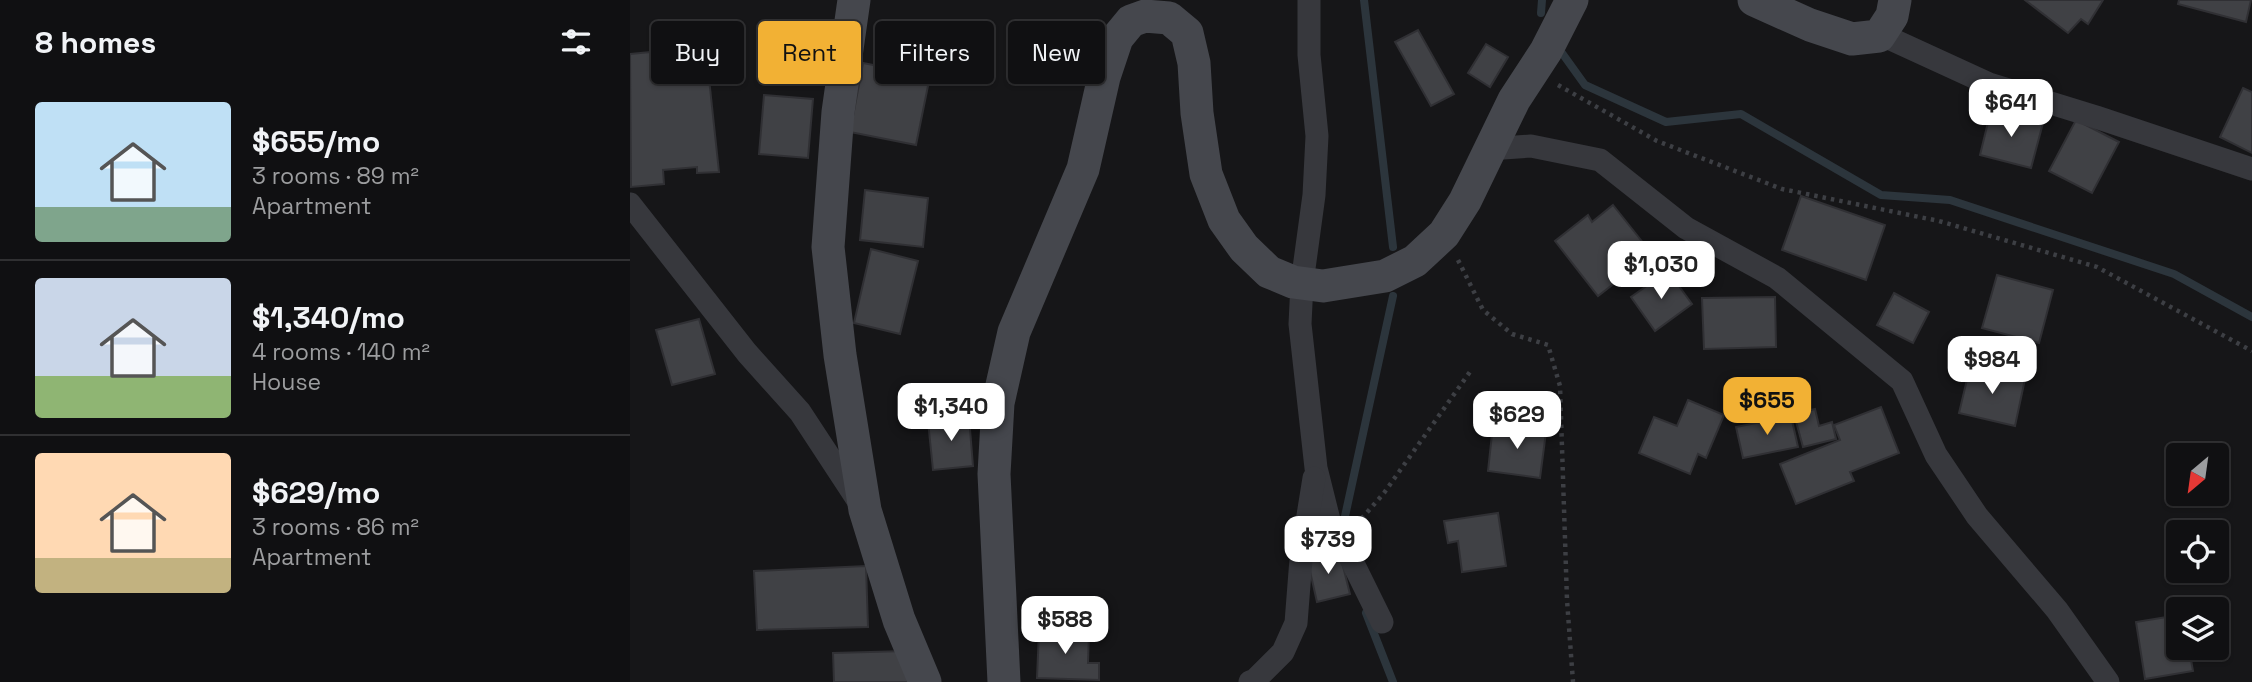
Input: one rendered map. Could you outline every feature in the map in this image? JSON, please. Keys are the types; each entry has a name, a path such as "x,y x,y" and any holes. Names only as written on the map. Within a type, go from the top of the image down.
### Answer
{"street":[{"path":"854,0 838,112 828,247 840,355 865,510 899,620 925,682"},
{"path":"1309,0 1309,55 1317,136 1314,195 1302,283 1300,324 1316,468 1331,528 1346,549 1382,622"},
{"path":"1004,682 994,474 998,404 1014,332 1083,169 1104,77 1117,38 1131,21 1144,16 1170,18 1187,33 1194,63 1197,114 1206,174 1224,220 1244,248 1269,272 1293,282 1323,286 1385,276 1415,261 1444,234 1465,201 1514,100 1546,51 1572,0"},
{"path":"1754,0 1810,25 1852,39 1879,36 1892,16 1895,0"},
{"path":"1880,34 1989,84 2252,169"},
{"path":"1488,149 1531,146 1600,160 1686,228 1777,278 1902,381 1936,455 1977,516 2057,610 2108,682"},
{"path":"630,204 747,353 800,412 865,510"},
{"path":"1250,682 1283,652 1296,623 1301,559 1316,468"}],"path":[{"path":"1533,71 1657,141 1782,189 1939,220 2096,267 2252,351"},
{"path":"1444,234 1483,310 1512,334 1548,345 1560,386 1567,600 1573,682"},
{"path":"1346,549 1356,524 1384,493 1472,369"}],"building":[{"path":"2025,0 2103,0 2088,24 2081,19 2068,33"},
{"path":"2179,0 2251,0 2246,22 2178,4"},
{"path":"1418,30 1454,94 1431,106 1395,42"},
{"path":"1486,44 1508,57 1490,87 1468,73"},
{"path":"651,52 651,84 710,84 719,172 697,173 697,167 663,170 664,184 631,187 630,54"},
{"path":"863,63 875,65 875,84 928,84 916,145 850,132"},
{"path":"2243,88 2252,92 2252,153 2220,137"},
{"path":"764,95 813,99 808,158 759,154"},
{"path":"1991,110 2043,123 2031,168 1980,155"},
{"path":"2076,120 2119,142 2092,193 2049,171"},
{"path":"865,190 928,198 923,247 860,240"},
{"path":"1801,196 1885,225 1866,280 1782,250"},
{"path":"1613,205 1652,254 1598,296 1555,241 1588,215 1592,222"},
{"path":"871,249 918,261 900,334 854,323"},
{"path":"1668,271 1692,304 1655,331 1631,297"},
{"path":"1997,275 2053,290 2039,343 1982,328"},
{"path":"1894,293 1929,312 1913,343 1877,325"},
{"path":"1775,297 1776,347 1704,349 1702,298"},
{"path":"699,319 715,374 672,385 656,330"},
{"path":"1970,367 2025,379 2015,426 1959,413"},
{"path":"1688,400 1724,415 1706,458 1698,454 1690,474 1639,453 1654,417 1677,426"},
{"path":"1881,407 1899,453 1850,472 1854,481 1796,504 1780,464 1840,440 1834,425"},
{"path":"1815,409 1819,426 1832,422 1836,439 1803,447 1794,414"},
{"path":"1791,416 1798,447 1743,458 1736,427"},
{"path":"969,417 973,466 933,470 928,421"},
{"path":"1493,425 1546,432 1540,478 1488,471"},
{"path":"1498,513 1506,566 1462,572 1458,541 1448,543 1444,521"},
{"path":"1339,550 1350,594 1317,602 1307,558"},
{"path":"866,566 868,627 757,630 754,571"},
{"path":"2166,617 2166,660 2191,660 2193,671 2145,679 2136,622"},
{"path":"1039,631 1089,632 1088,663 1099,663 1099,680 1037,678"},
{"path":"906,651 908,682 834,682 833,653"}],"waterway":[{"path":"1364,0 1393,247"},
{"path":"1541,13 1542,0"},
{"path":"1562,53 1585,85 1666,122 1741,114 1881,195 1950,200 2174,274 2252,317"},
{"path":"1342,530 1393,296"},
{"path":"1366,613 1393,682"}]}
